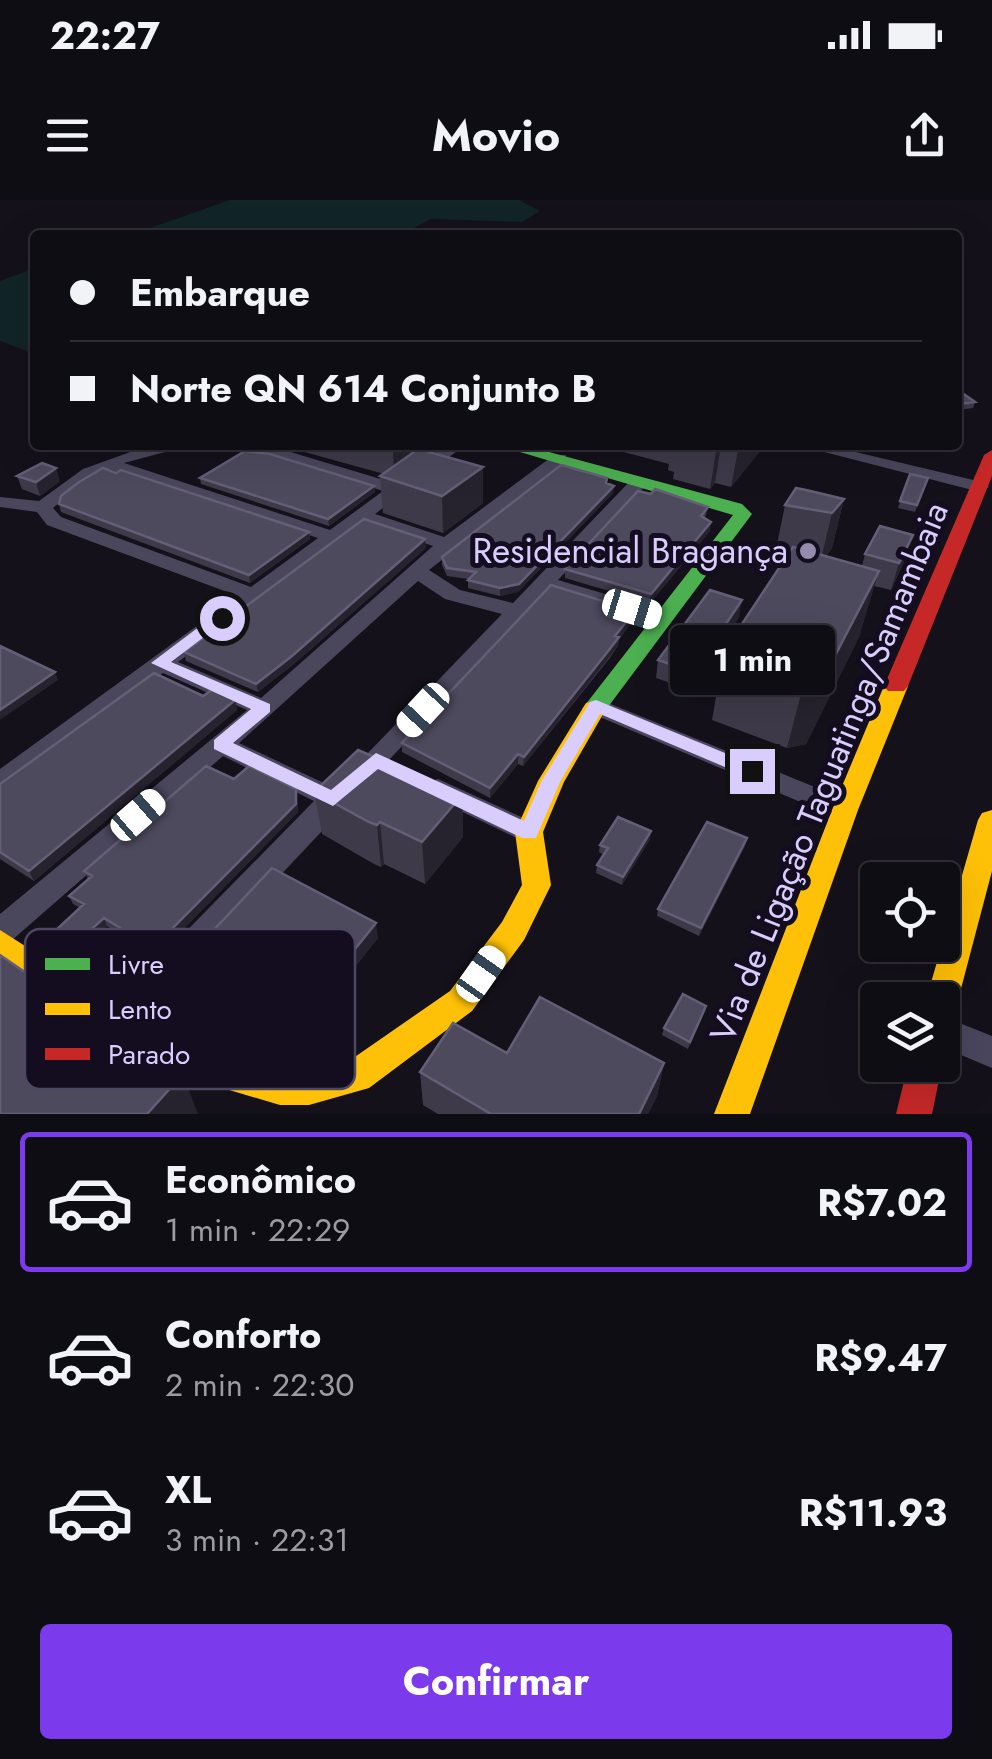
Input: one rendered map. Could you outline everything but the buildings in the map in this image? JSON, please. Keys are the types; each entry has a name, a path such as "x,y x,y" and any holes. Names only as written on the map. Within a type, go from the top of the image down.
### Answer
{"street":[{"path":"43,507 68,483 108,464 163,450"},
{"path":"267,450 396,488"},
{"path":"0,782 450,450"},
{"path":"355,1076 461,1001 512,930 537,885 529,832 551,782 596,706 743,514 524,450"},
{"path":"826,450 980,487"},
{"name":"Via de Ligação Taguatinga/Samambaia","path":"732,1114 845,810 992,456"},
{"path":"0,932 264,708 448,544 560,459"},
{"path":"108,464 330,536"},
{"path":"209,929 333,799 393,768 518,610 639,482"},
{"path":"0,502 43,507 54,521 253,595"},
{"path":"358,516 448,544"},
{"path":"419,572 436,588 463,600 518,610"},
{"path":"545,582 661,618"},
{"path":"159,663 264,708"},
{"path":"596,706 845,810"},
{"path":"220,744 333,799"},
{"path":"393,768 529,832"},
{"path":"947,982 992,820"},
{"path":"0,943 25,960"},
{"path":"960,1039 992,1052"},
{"path":"914,1114 921,1082"}],"green space":[{"path":"230,200 519,200 540,211 522,222 431,219 410,230 144,230"},
{"path":"30,270 30,352 0,341 0,281"}],"traffic: fast":[{"path":"522,450 736,508 743,514 594,709"}],"traffic: slow":[{"path":"732,1114 845,810 896,686"},
{"path":"355,1076 461,1001 513,931 537,885 529,832 551,781 594,709"},
{"path":"947,982 992,820"},
{"path":"0,943 25,960"}],"traffic: jam":[{"path":"896,686 992,455"},
{"path":"914,1114 921,1082"}],"place":[{"name":"Residencial Bragança","path":"808,551"}],"route":[{"path":"222,618 159,663 264,708 220,744 333,799 376,760 529,832 551,782 596,706 752,771"}]}
